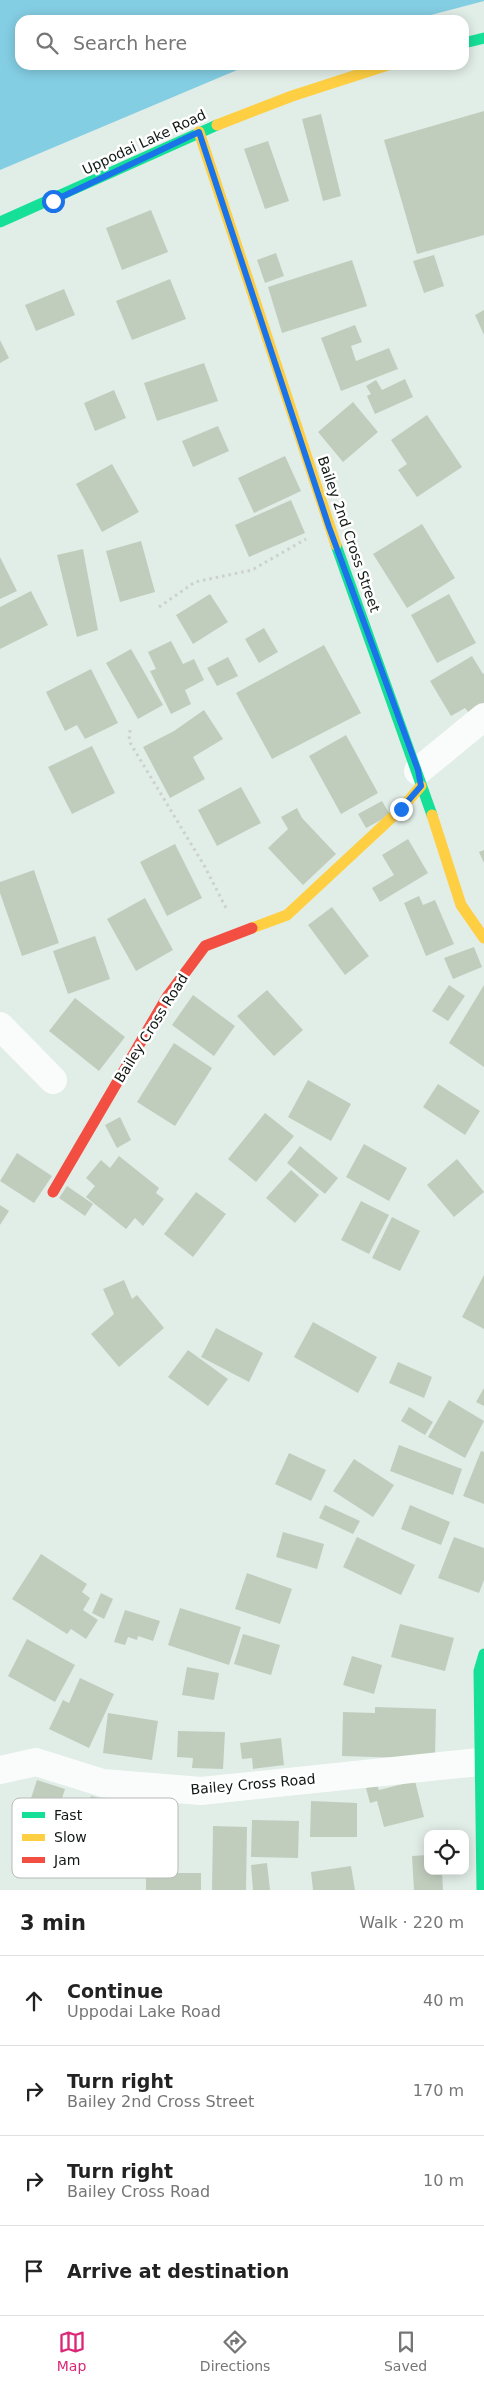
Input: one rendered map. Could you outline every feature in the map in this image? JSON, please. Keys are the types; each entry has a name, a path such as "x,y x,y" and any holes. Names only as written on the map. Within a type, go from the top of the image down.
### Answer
{"street":[{"path":"469,42 484,38"},
{"name":"Uppodai Lake Road","path":"0,222 53,201 199,132 331,82 371,70"},
{"name":"Bailey 2nd Cross Street","path":"199,132 329,527 419,778 460,904 484,938"},
{"path":"419,778 484,717"},
{"name":"Bailey Cross Road","path":"52,1192 167,996 205,946 287,915 401,809 419,778"},
{"path":"0,1026 53,1080"},
{"path":"482,1890 480,1865 479,1671 484,1654"},
{"name":"Bailey Cross Road","path":"0,1770 36,1762 103,1783 201,1791 479,1762"}],"path":[{"path":"159,607 196,582 252,570 329,527"},
{"path":"130,730 129,741 205,867 239,933"}],"water":[{"path":"0,0 484,0 431,15 15,15 15,70 237,70 0,170"}],"building":[{"path":"484,111 484,235 417,254 384,140"},
{"path":"321,114 341,196 323,201 302,119"},
{"path":"268,141 289,201 265,209 244,149"},
{"path":"151,210 168,252 122,270 106,228"},
{"path":"276,253 284,276 265,283 257,260"},
{"path":"434,255 444,286 424,293 413,261"},
{"path":"352,260 367,306 282,333 268,287"},
{"path":"170,279 186,319 132,340 116,301"},
{"path":"64,289 75,315 36,331 25,305"},
{"path":"484,310 484,335 475,315"},
{"path":"355,325 362,342 351,346 356,361 389,348 398,369 341,391 321,338"},
{"path":"0,340 9,358 0,363"},
{"path":"204,363 218,401 157,421 144,383"},
{"path":"405,379 413,397 375,414 367,396 371,394 366,386 376,380 382,390"},
{"path":"114,390 126,418 95,431 84,403"},
{"path":"353,402 378,432 343,462 318,432"},
{"path":"427,415 462,467 417,497 398,470 407,464 391,440"},
{"path":"218,426 229,451 193,467 182,441"},
{"path":"285,456 301,491 254,513 238,478"},
{"path":"112,464 139,512 102,532 76,484"},
{"path":"291,500 305,533 249,557 235,525"},
{"path":"422,524 455,578 407,608 373,554"},
{"path":"141,541 155,592 120,602 106,551"},
{"path":"83,549 98,630 77,637 57,555"},
{"path":"0,557 17,591 0,599"},
{"path":"31,591 48,625 0,649 0,607"},
{"path":"210,594 228,622 193,644 176,615"},
{"path":"449,594 476,643 437,663 411,615"},
{"path":"264,628 278,652 259,663 245,639"},
{"path":"171,641 183,664 194,659 204,680 185,690 191,704 171,714 150,671 156,669 148,652"},
{"path":"324,645 361,713 272,759 236,693"},
{"path":"131,649 163,705 138,719 106,663"},
{"path":"472,656 484,673 484,710 473,718 465,708 451,716 430,681"},
{"path":"228,657 238,676 217,686 207,668"},
{"path":"91,669 118,723 85,739 77,725 65,731 46,692"},
{"path":"204,710 223,739 193,757 205,779 170,798 143,747 174,731"},
{"path":"346,735 378,793 341,814 309,756"},
{"path":"92,746 115,793 72,814 48,767"},
{"path":"241,787 261,823 217,846 198,810"},
{"path":"382,801 390,815 366,828 358,814"},
{"path":"297,808 302,818 336,854 303,885 268,848 288,829 281,817"},
{"path":"408,839 428,873 380,902 372,888 394,875 382,855"},
{"path":"175,844 202,898 167,916 140,862"},
{"path":"484,850 484,863 479,852"},
{"path":"34,870 59,943 22,956 0,893 0,882"},
{"path":"419,896 423,905 435,900 454,944 426,956 404,903"},
{"path":"145,898 173,950 136,971 107,919"},
{"path":"332,907 369,956 345,975 308,925"},
{"path":"95,936 110,979 68,994 53,951"},
{"path":"474,947 482,967 453,979 444,958"},
{"path":"449,985 465,996 448,1021 432,1011"},
{"path":"484,985 484,1067 449,1043"},
{"path":"267,990 303,1030 274,1056 237,1016"},
{"path":"193,995 235,1026 214,1056 172,1025"},
{"path":"75,998 125,1037 99,1071 49,1031"},
{"path":"174,1043 212,1068 175,1126 137,1102"},
{"path":"308,1080 351,1104 331,1141 288,1117"},
{"path":"438,1084 480,1111 465,1135 423,1107"},
{"path":"265,1113 294,1136 256,1182 228,1159"},
{"path":"120,1117 131,1140 117,1148 105,1125"},
{"path":"364,1144 407,1168 389,1201 346,1177"},
{"path":"300,1146 338,1178 325,1194 287,1163"},
{"path":"17,1153 52,1176 34,1203 0,1181"},
{"path":"119,1156 159,1188 156,1193 164,1199 143,1226 135,1218 126,1229 86,1197 95,1186 86,1178 101,1160 110,1168"},
{"path":"457,1159 484,1192 454,1217 427,1185"},
{"path":"291,1170 319,1195 295,1223 266,1198"},
{"path":"67,1186 93,1204 85,1216 59,1198"},
{"path":"196,1192 226,1214 193,1257 164,1234"},
{"path":"361,1201 389,1215 369,1254 341,1240"},
{"path":"0,1205 9,1211 0,1225"},
{"path":"392,1217 420,1231 400,1271 372,1258"},
{"path":"484,1275 484,1329 462,1317"},
{"path":"124,1280 132,1299 137,1295 164,1328 119,1367 91,1334 114,1314 103,1289"},
{"path":"313,1322 377,1357 358,1393 294,1357"},
{"path":"216,1328 263,1353 249,1382 201,1357"},
{"path":"188,1350 228,1379 208,1406 168,1377"},
{"path":"398,1362 432,1377 424,1398 389,1383"},
{"path":"484,1388 484,1406 476,1402"},
{"path":"449,1400 484,1421 465,1458 428,1437"},
{"path":"409,1407 433,1422 425,1435 401,1421"},
{"path":"399,1445 462,1469 453,1495 390,1471"},
{"path":"481,1451 484,1452 484,1504 463,1496"},
{"path":"289,1453 326,1470 311,1501 275,1484"},
{"path":"354,1459 394,1485 373,1517 333,1491"},
{"path":"325,1505 360,1521 353,1534 319,1518"},
{"path":"410,1505 450,1522 441,1545 401,1529"},
{"path":"283,1532 324,1544 317,1569 276,1557"},
{"path":"357,1537 415,1565 401,1595 343,1567"},
{"path":"454,1537 484,1548 484,1580 479,1593 438,1578"},
{"path":"41,1554 87,1584 82,1592 90,1598 83,1610 98,1620 86,1639 71,1629 67,1634 12,1599"},
{"path":"247,1573 292,1589 280,1624 235,1609"},
{"path":"101,1593 113,1599 104,1619 92,1613"},
{"path":"180,1608 241,1627 229,1665 168,1645"},
{"path":"125,1610 160,1621 153,1641 138,1636 137,1640 128,1637 125,1645 114,1642"},
{"path":"400,1624 454,1638 445,1671 391,1657"},
{"path":"243,1634 280,1645 271,1675 234,1664"},
{"path":"27,1639 75,1665 55,1702 8,1676"},
{"path":"352,1656 382,1665 374,1694 343,1685"},
{"path":"187,1667 219,1673 214,1700 182,1695"},
{"path":"80,1678 114,1694 89,1748 49,1729 63,1700 69,1703"},
{"path":"375,1707 436,1709 435,1759 342,1756 343,1712 375,1713"},
{"path":"108,1713 158,1721 152,1760 103,1753"},
{"path":"178,1731 225,1732 223,1769 192,1768 193,1758 177,1757"},
{"path":"281,1738 284,1765 253,1769 252,1758 242,1759 240,1743"},
{"path":"37,1780 65,1789 62,1798 31,1798"},
{"path":"415,1781 424,1817 384,1827 377,1801 370,1803 366,1788 377,1785 379,1790"},
{"path":"119,1791 149,1798 117,1798"},
{"path":"311,1801 357,1803 357,1837 310,1837"},
{"path":"252,1820 299,1821 298,1858 251,1857"},
{"path":"213,1826 247,1827 246,1890 212,1890"},
{"path":"424,1855 424,1875 442,1875 443,1890 414,1890 412,1856"},
{"path":"267,1863 270,1890 253,1890 251,1865"},
{"path":"351,1866 355,1890 313,1890 311,1872"},
{"path":"178,1873 201,1873 201,1890 146,1890 146,1878 178,1878"}],"traffic: fast":[{"path":"469,42 484,38"},
{"path":"0,222 217,125"},
{"path":"336,545 432,815"},
{"path":"482,1890 479,1671 484,1654"}],"traffic: slow":[{"path":"217,125 292,96 373,70"},
{"path":"199,132 336,545"},
{"path":"252,928 287,915 401,809 421,786"},
{"path":"432,815 461,905 484,938"}],"traffic: jam":[{"path":"53,1192 167,997 205,946 252,928"}],"route":[{"path":"53,201 199,132 329,527 418,770 421,786 401,809"}]}
